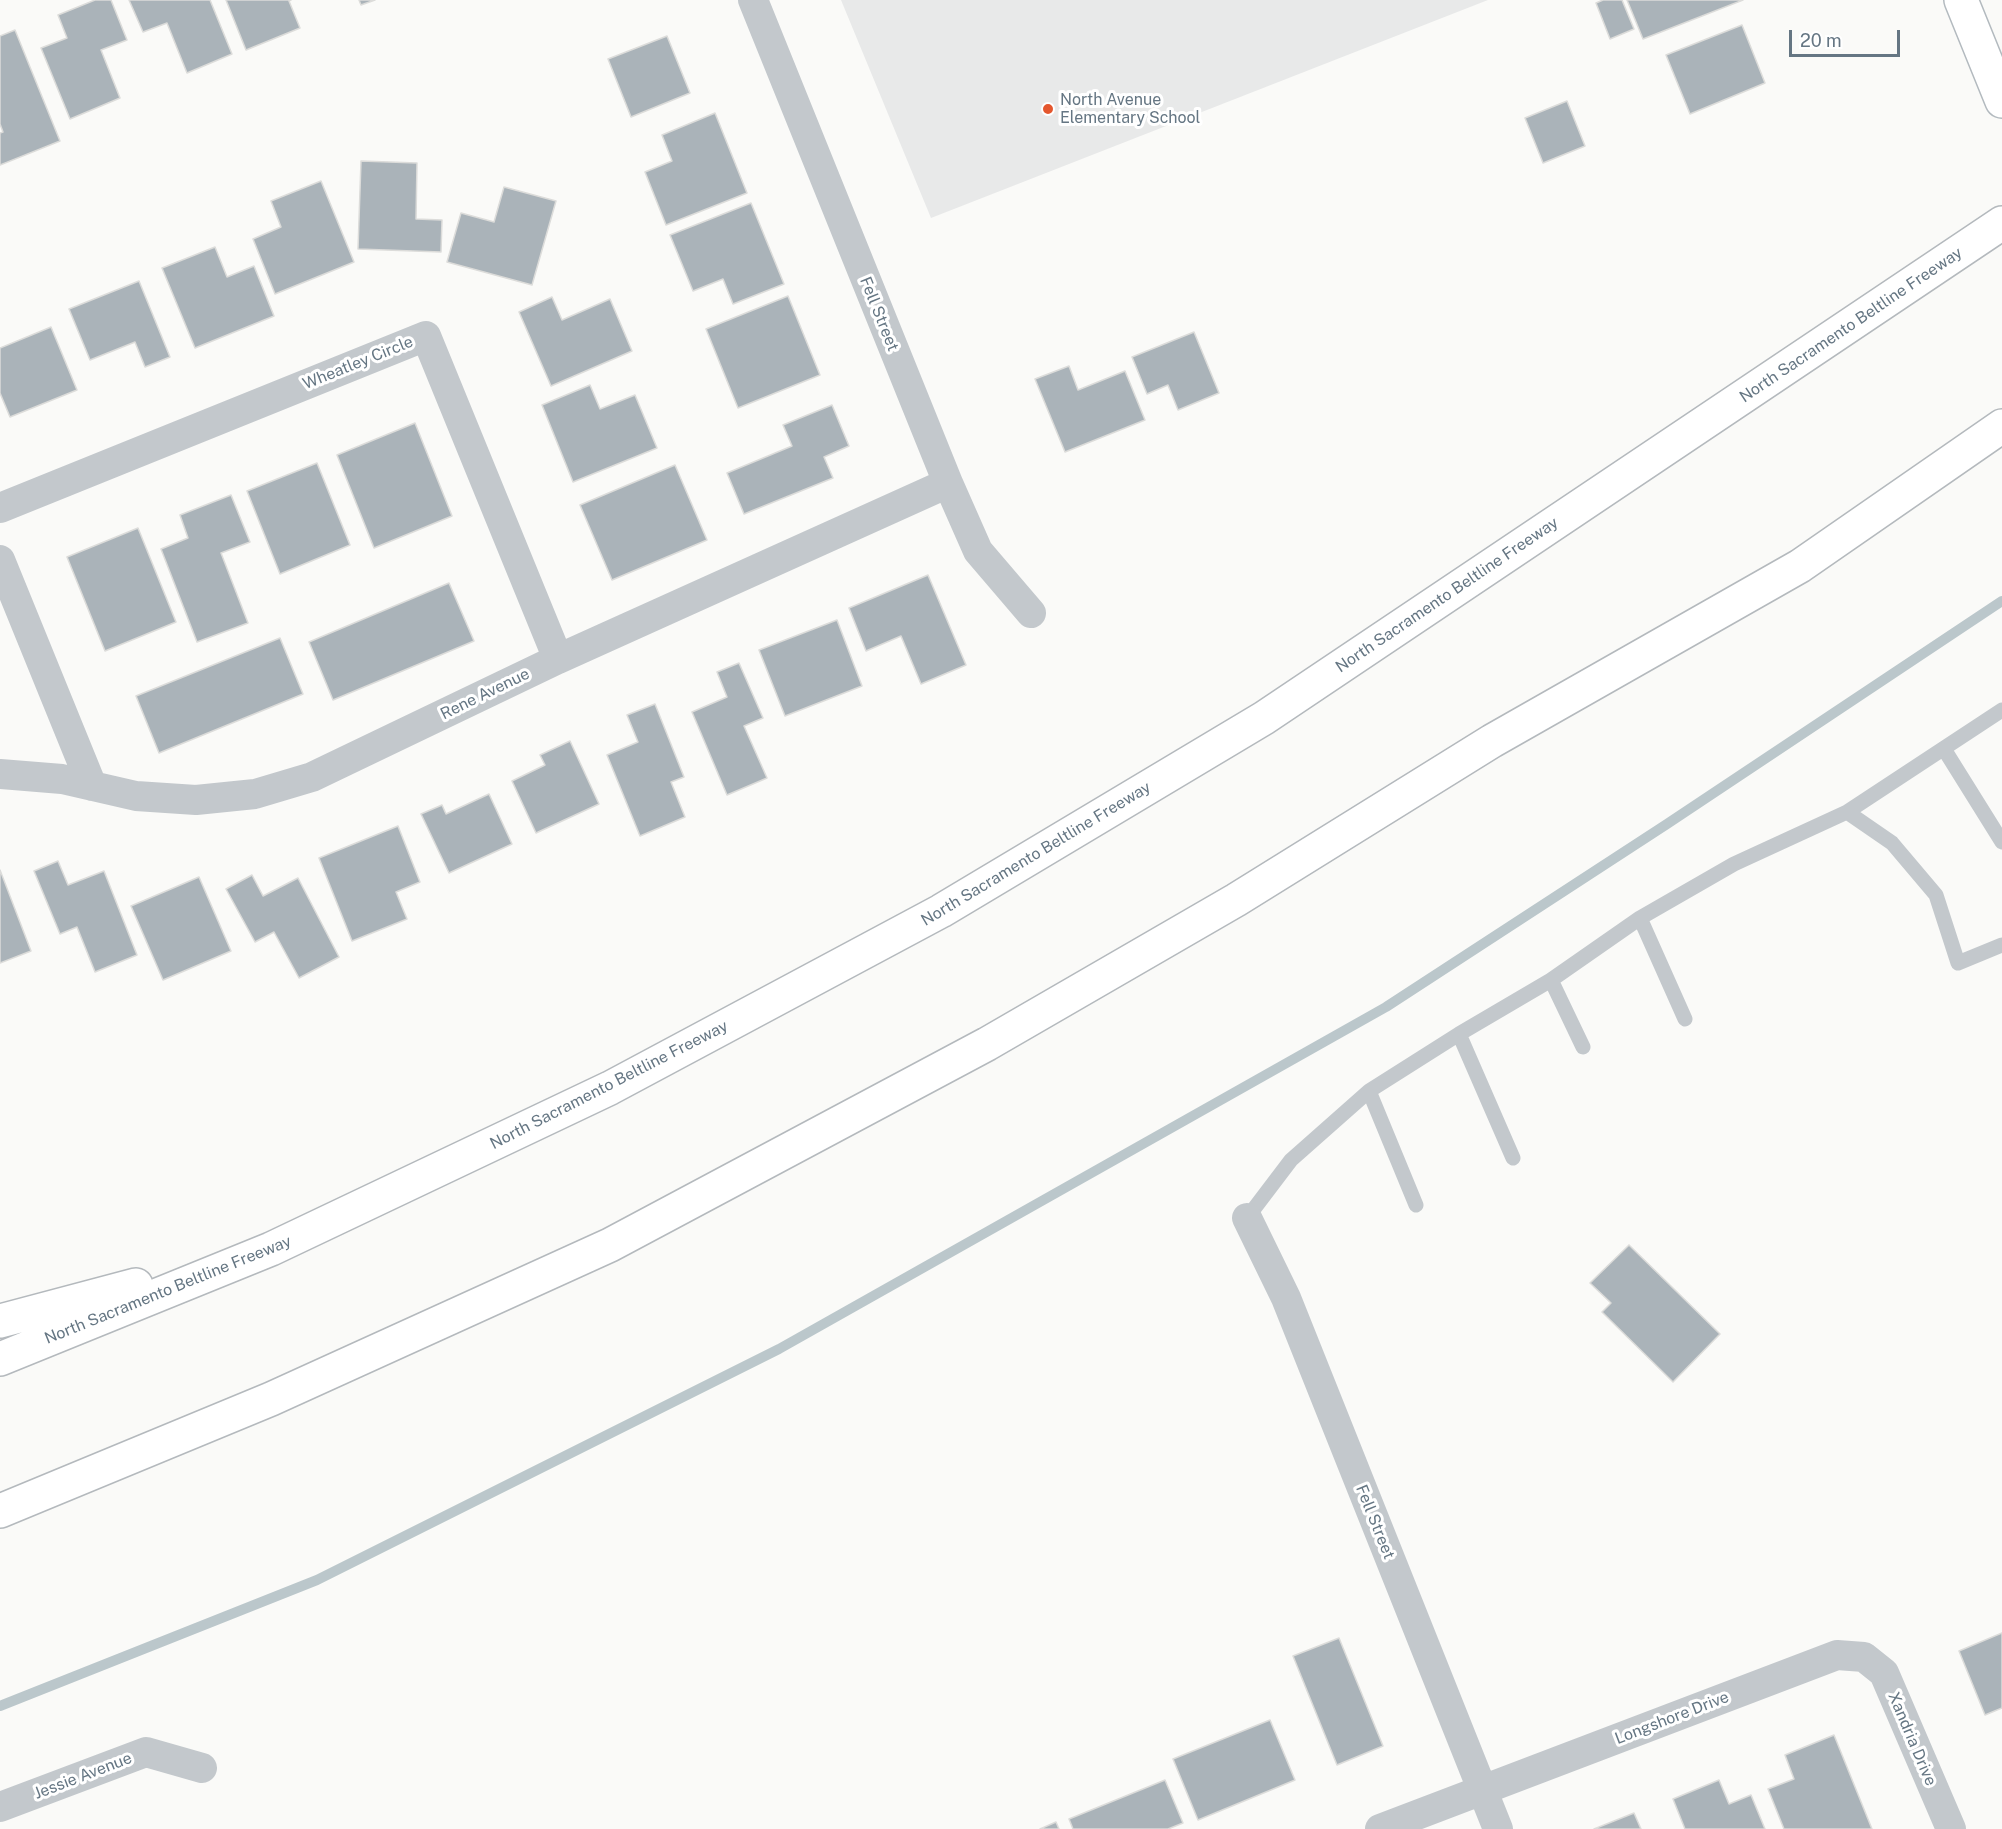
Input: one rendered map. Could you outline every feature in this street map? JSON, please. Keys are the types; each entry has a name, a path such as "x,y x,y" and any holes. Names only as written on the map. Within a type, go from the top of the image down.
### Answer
{"main road":[{"path":"1961,0 2002,101"},
{"name":"North Sacramento Beltline Freeway","path":"0,1359 271,1249 610,1088 942,911 1264,718 2002,224"},
{"path":"0,1511 271,1400 610,1245 987,1044 1236,900 1492,741 1800,566 2002,426"},
{"path":"0,1321 271,1249"}],"street":[{"name":"Fell Street","path":"753,0 948,483 978,551 1031,613"},
{"name":"Wheatley Circle","path":"0,508 426,336 558,659"},
{"name":"Rene Avenue","path":"0,774 62,779 136,796 196,800 255,794 312,777 558,659 948,483"},
{"path":"0,560 92,786"},
{"name":"Fell Street","path":"1246,1218 1286,1298 1498,1829"},
{"name":"Longshore Drive","path":"1380,1829 1837,1655 1864,1657"},
{"name":"Xandria Drive","path":"1864,1657 1884,1673 1951,1829"},
{"name":"Jessie Avenue","path":"0,1807 146,1752 202,1768"}],"lane":[{"path":"1246,1218 1291,1160 1369,1091 1459,1034 1551,980 1640,918 1734,864 1847,812 2002,710"},
{"path":"1944,749 2002,842"},
{"path":"1847,812 1892,843 1936,895 1958,963 2002,945"},
{"path":"1640,918 1685,1019"},
{"path":"1551,980 1583,1047"},
{"path":"1459,1034 1513,1158"},
{"path":"1369,1091 1416,1205"}],"shaded area":[{"name":"North Avenue Elementary School","path":"841,0 1488,0 931,218"}],"building":[{"path":"95,0 111,0 127,40 101,50 120,98 70,119 41,48 67,38 58,15"},
{"path":"129,0 210,0 232,54 187,73 167,23 143,32"},
{"path":"226,0 291,0 289,1 300,28 246,50"},
{"path":"359,0 375,0 361,5"},
{"path":"1603,0 1622,0 1634,29 1610,39 1596,3"},
{"path":"1627,0 1743,0 1643,39"},
{"path":"1742,25 1765,83 1690,114 1666,55"},
{"path":"15,30 60,141 0,165 0,133 3,132 0,124 0,36"},
{"path":"667,36 690,93 631,117 608,59"},
{"path":"1567,101 1585,146 1543,163 1525,118"},
{"path":"715,113 747,193 666,225 645,172 672,161 662,135"},
{"path":"361,161 417,163 416,219 442,220 441,252 358,249"},
{"path":"321,181 354,262 275,294 253,239 281,227 271,201"},
{"path":"504,187 556,201 532,285 447,262 461,213 494,222"},
{"path":"751,203 784,284 733,304 723,279 693,291 670,235"},
{"path":"215,247 227,277 254,266 274,316 195,348 162,268"},
{"path":"139,281 170,357 145,367 135,342 90,360 69,309"},
{"path":"788,296 820,375 738,408 706,329"},
{"path":"552,297 562,320 610,299 632,351 551,386 519,312"},
{"path":"51,327 77,390 10,417 0,393 0,348"},
{"path":"1194,332 1219,393 1178,410 1168,385 1147,394 1132,357"},
{"path":"1069,366 1078,390 1125,371 1145,420 1065,452 1035,379"},
{"path":"590,385 600,409 635,395 657,448 573,482 542,405"},
{"path":"832,405 849,446 824,457 833,478 744,514 727,473 792,446 783,425"},
{"path":"415,423 452,516 374,548 337,455"},
{"path":"317,463 350,545 280,574 247,491"},
{"path":"675,465 707,540 612,580 580,505"},
{"path":"231,495 250,542 221,553 248,623 197,642 161,549 188,538 180,515"},
{"path":"138,528 176,622 105,651 67,557"},
{"path":"928,575 966,665 921,684 901,636 866,651 849,608"},
{"path":"449,583 474,641 333,700 309,642"},
{"path":"837,620 862,686 785,716 759,650"},
{"path":"280,638 303,694 159,753 136,696"},
{"path":"739,663 763,718 744,726 767,778 727,795 692,712 727,697 717,672"},
{"path":"655,704 684,777 671,782 685,817 640,836 607,755 638,742 627,715"},
{"path":"570,741 599,804 536,833 512,781 545,765 540,755"},
{"path":"489,794 512,844 449,873 421,814 442,805 446,814"},
{"path":"398,826 420,882 396,892 407,919 352,941 319,858"},
{"path":"58,861 68,885 104,871 137,955 95,972 77,927 60,934 34,871"},
{"path":"0,870 31,951 0,963"},
{"path":"252,875 263,896 298,878 339,957 299,978 274,932 255,942 226,889"},
{"path":"199,877 231,951 163,980 131,906"},
{"path":"1629,1245 1720,1334 1673,1382 1602,1312 1611,1303 1590,1283"},
{"path":"2002,1633 2002,1708 1985,1715 1959,1651"},
{"path":"1339,1638 1383,1746 1337,1765 1293,1656"},
{"path":"1270,1720 1295,1780 1198,1820 1173,1759"},
{"path":"1834,1735 1872,1829 1784,1829 1768,1789 1794,1779 1785,1755"},
{"path":"1165,1780 1183,1823 1168,1829 1073,1829 1069,1819"},
{"path":"1719,1780 1729,1804 1751,1795 1765,1829 1685,1829 1673,1799"},
{"path":"1634,1813 1641,1829 1594,1829"},
{"path":"1056,1822 1059,1829 1040,1829"}],"waterway":[{"path":"0,1706 317,1580 779,1349 1386,1007 1667,824 2002,601"}],"place":[{"name":"North Avenue Elementary School","path":"1048,109"}]}
